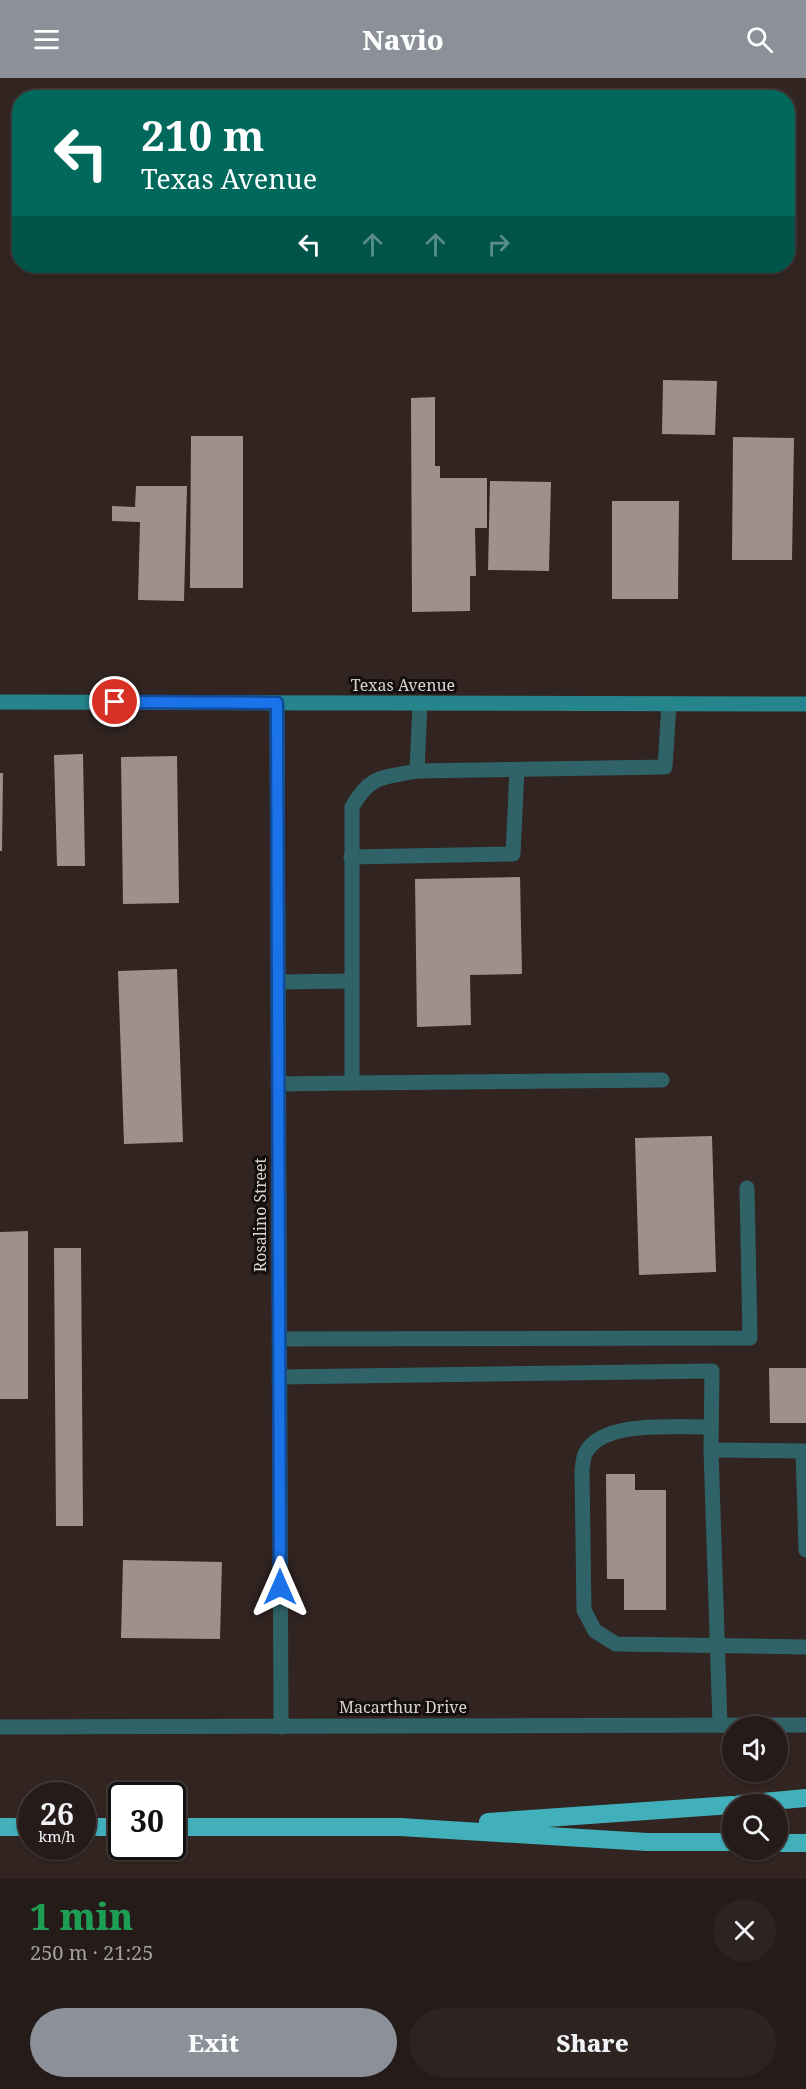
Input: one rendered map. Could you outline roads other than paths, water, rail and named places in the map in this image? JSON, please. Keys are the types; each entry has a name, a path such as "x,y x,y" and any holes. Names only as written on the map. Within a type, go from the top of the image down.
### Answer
{"highway":[{"path":"788,1800 806,1798"},
{"path":"186,1827 400,1827 610,1816 722,1806"},
{"path":"0,1827 18,1827"},
{"path":"400,1827 647,1842 722,1842"},
{"path":"788,1842 806,1843"}],"street":[{"name":"Texas Avenue","path":"0,702 806,704"},
{"name":"Rosalino Street","path":"277,703 281,1727"},
{"path":"417,771 420,703"},
{"path":"352,1083 352,807 363,788 375,780 417,771 665,767 669,704"},
{"path":"351,857 513,854 517,770"},
{"path":"278,982 351,981"},
{"path":"278,1084 662,1080"},
{"path":"279,1339 750,1338 747,1188"},
{"path":"279,1377 712,1371 711,1450 720,1725"},
{"path":"711,1427 621,1430 602,1435 585,1452 582,1470 584,1610 595,1631 616,1644 806,1647"},
{"path":"711,1450 803,1451 806,1551"},
{"name":"Macarthur Drive","path":"0,1727 806,1725"}]}
